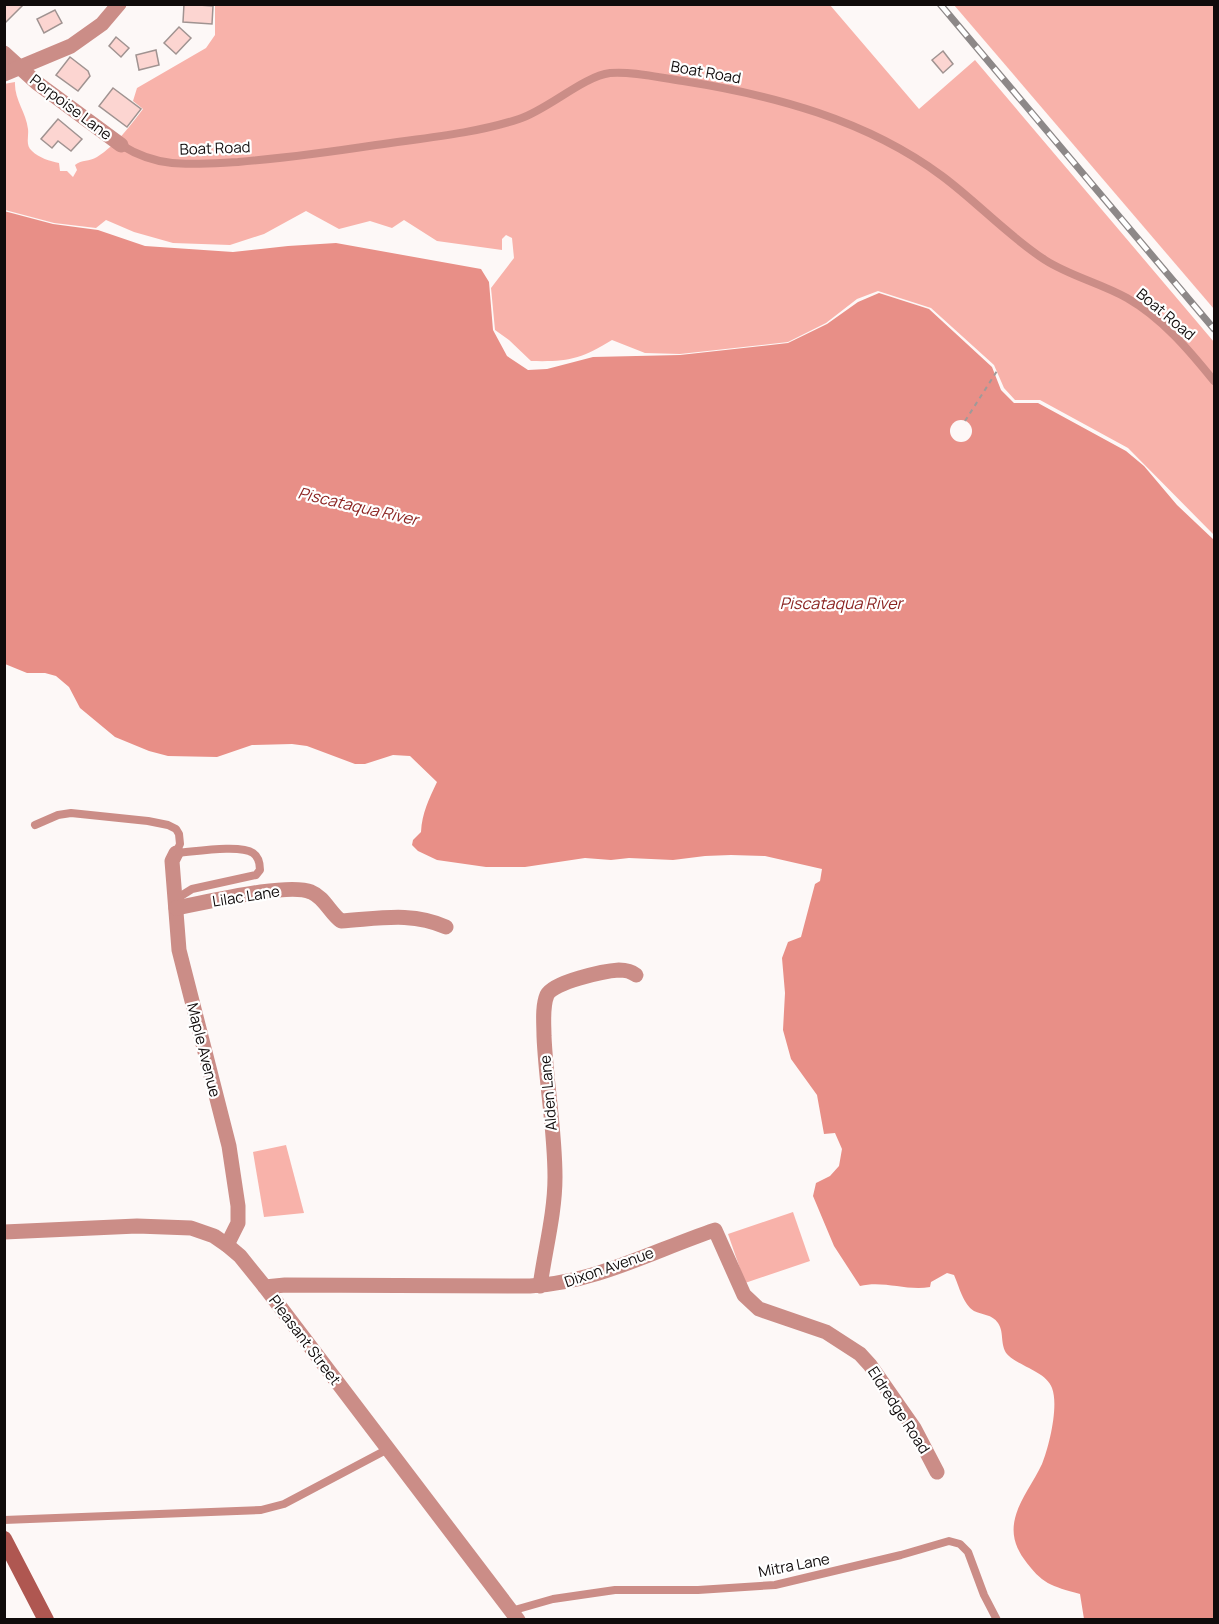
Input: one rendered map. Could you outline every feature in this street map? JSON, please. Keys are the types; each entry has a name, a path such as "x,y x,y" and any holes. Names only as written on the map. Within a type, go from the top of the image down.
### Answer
{"main road":[{"path":"4,1539 46,1620"}],"street":[{"path":"4,74 72,46 89,35 119,4"},
{"name":"Porpoise Lane","path":"4,53 37,83 121,146"},
{"name":"Maple Avenue","path":"176,853 172,861 179,950 229,1146 236,1196 238,1223 227,1245"},
{"name":"Lilac Lane","path":"176,903 280,889 305,890 318,895 341,921 405,916 446,927"},
{"name":"Alden Lane","path":"540,1286 555,1187 545,1064 546,998 554,987 565,983 619,970 630,971 636,975"},
{"name":"Pleasant Street","path":"5,1230 178,1226 207,1232 227,1245 240,1256 265,1287 514,1615"},
{"name":"Dixon Avenue","path":"265,1287 337,1284 540,1286 584,1278 715,1230 739,1287 752,1303 770,1313 826,1332"},
{"name":"Eldredge Road","path":"826,1332 860,1354 870,1365 914,1428 937,1472"}],"lane":[{"name":"Boat Road","path":"121,146 152,160 197,165 322,154 496,127 524,118 594,78 608,74 666,79 762,96 785,102 880,138 911,155 942,176 1022,244 1048,262 1127,298 1147,312 1177,337 1215,381"},
{"path":"35,825 58,815 71,813 160,823 176,830 179,834 180,844 176,853 247,850 258,858 260,865 256,875 192,889 176,903"},
{"path":"4,1520 261,1510 284,1504 388,1449"},
{"name":"Mitra Lane","path":"514,1615 554,1599 615,1590 698,1590 775,1585 901,1555 949,1540 960,1544 968,1552 984,1595 997,1620"}],"path":[{"path":"965,421 997,371"}],"shaded area":[{"path":"215,5 830,5 919,109 975,60 1214,342 1214,535 1128,448 1040,400 1015,400 1004,388 994,365 931,308 878,291 857,299 826,323 788,342 680,354 645,353 612,340 574,358 531,361 495,330 491,288 514,258 512,238 506,235 502,239 502,250 437,241 404,220 392,228 370,221 339,229 306,211 264,234 230,245 173,243 134,232 106,220 96,228 54,223 5,210 4,84 15,82 16,94 27,123 30,149 41,157 59,163 60,171 67,171 73,177 77,170 75,165 94,159 104,152 122,135 143,109 133,101 137,88 206,48 215,35"},
{"path":"954,5 1214,5 1214,309"},
{"path":"286,1145 304,1213 264,1217 253,1152"},
{"path":"793,1212 810,1261 745,1283 728,1234"}],"water":[{"name":"Piscataqua River","path":"4,211 53,224 98,230 145,246 233,252 336,243 481,269 489,282 493,330 507,356 528,370 547,369 593,357 680,355 788,343 827,324 858,302 879,293 929,309 992,367 1001,390 1014,403 1038,403 1126,451 1144,466 1177,505 1214,540 1214,1619 1084,1619 1080,1594 1054,1586 1036,1574 1017,1546 1014,1522 1048,1447 1054,1415 1054,1396 1049,1382 1009,1356 1004,1348 998,1323 993,1318 970,1308 954,1275 947,1273 931,1282 930,1287 912,1288 877,1284 860,1286 834,1246 813,1196 816,1183 830,1176 839,1166 842,1149 835,1133 824,1134 817,1095 791,1059 783,1030 785,993 782,958 788,942 801,937 815,884 820,881 822,869 765,856 731,855 673,860 585,858 525,867 486,867 437,860 418,851 412,845 413,840 421,832 424,812 437,782 410,756 393,755 365,764 355,764 307,746 292,744 252,745 217,757 168,756 115,737 80,708 69,687 56,676 45,673 27,673 5,664"}],"pier":[{"path":"961,420 969,423 972,431 969,439 961,442 953,439 950,431 953,423"}],"building":[{"path":"4,4 24,4 4,24"},
{"path":"184,4 213,6 212,24 183,22"},
{"path":"55,10 62,23 44,33 37,19"},
{"path":"179,27 191,38 176,54 164,43"},
{"path":"116,37 129,48 121,57 109,46"},
{"path":"156,50 159,65 139,70 136,55"},
{"path":"943,51 953,64 943,73 932,60"},
{"path":"70,57 88,71 90,76 78,91 56,75"},
{"path":"113,88 141,109 127,127 99,106"},
{"path":"58,119 82,139 71,151 58,141 52,148 41,139"}],"railway":[{"path":"940,4 1214,329"}]}
